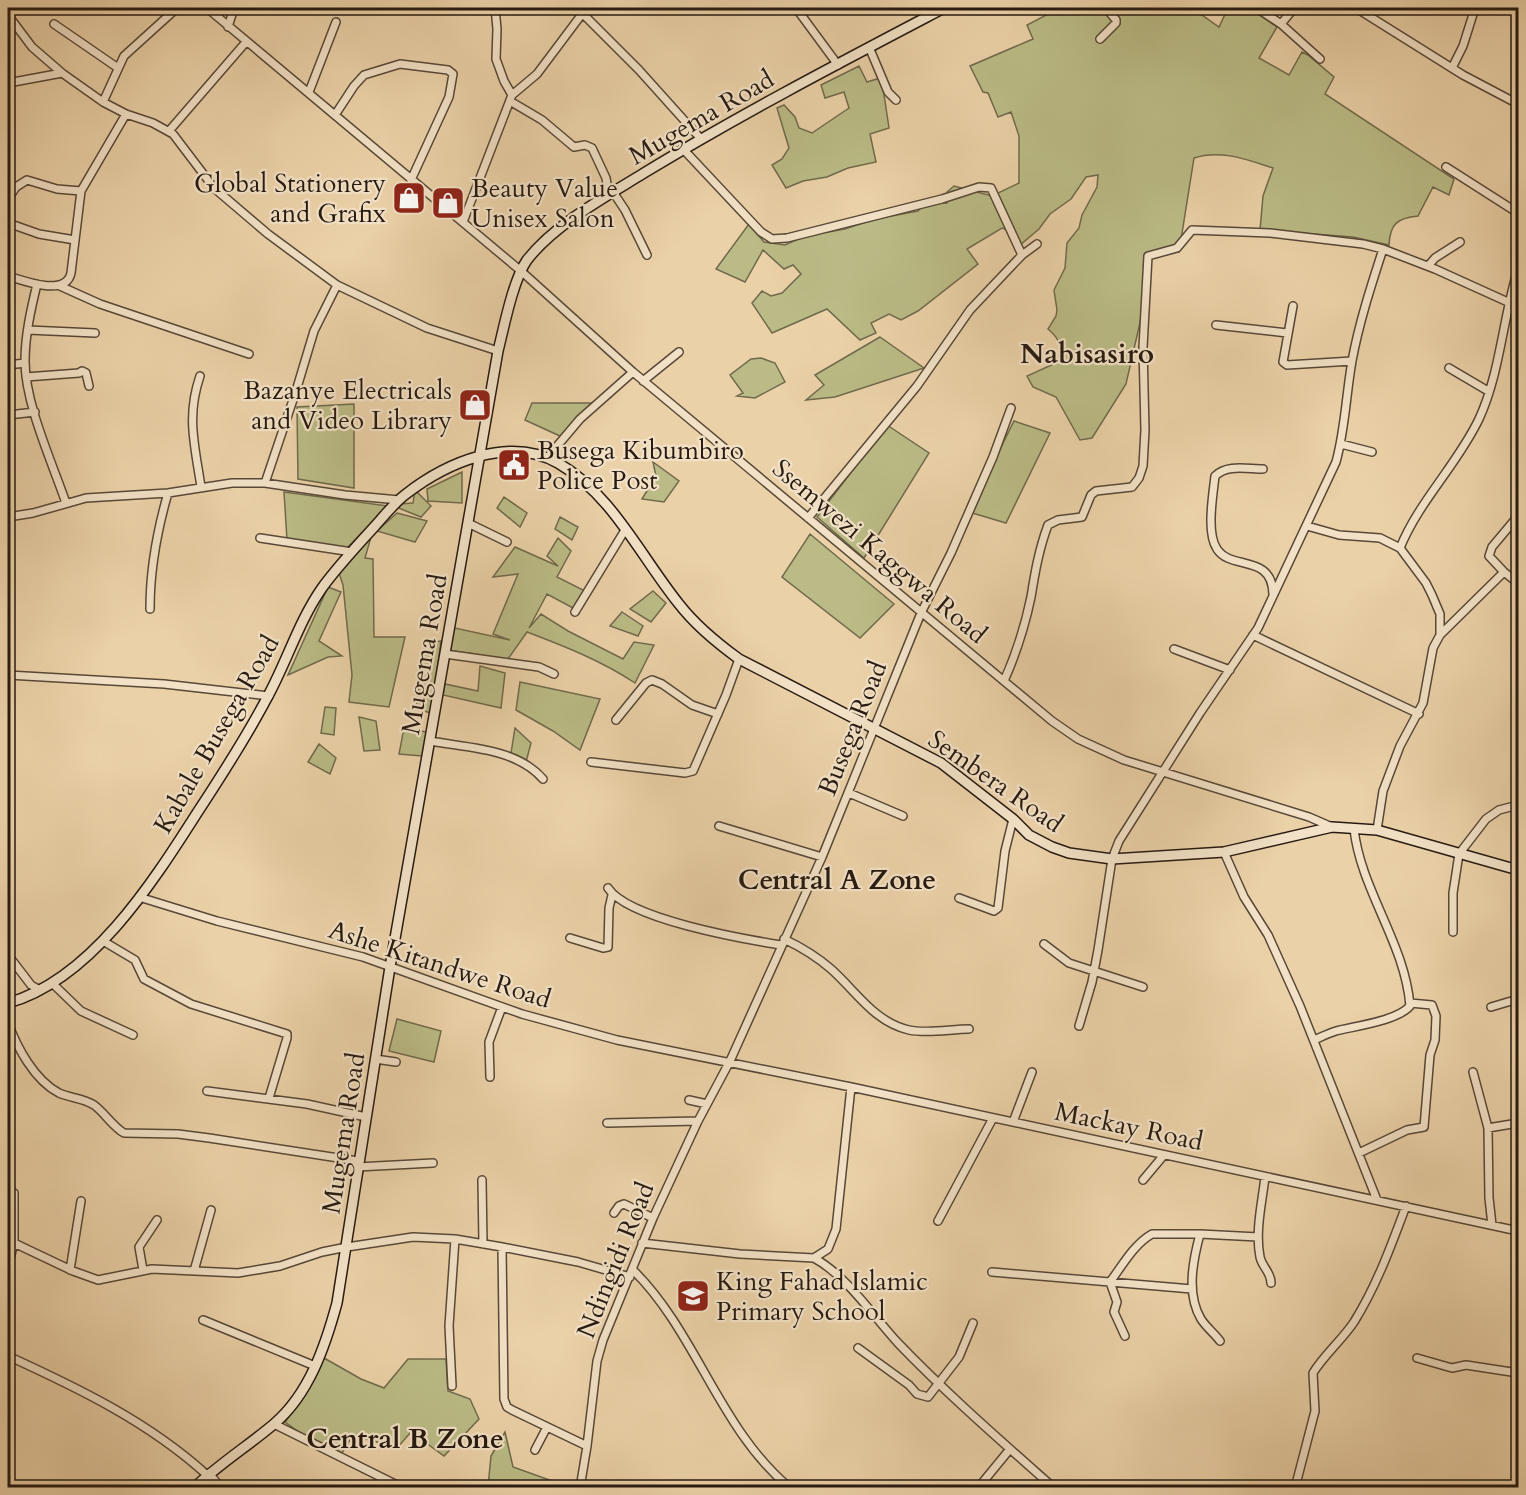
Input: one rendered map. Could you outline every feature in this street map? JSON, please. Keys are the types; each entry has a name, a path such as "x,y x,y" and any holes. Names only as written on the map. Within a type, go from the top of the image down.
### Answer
{"street":[{"path":"103,102 124,56 177,8"},
{"name":"Ssemwezi Kaggwa Road","path":"207,8 521,271 643,381 1052,721 1078,739 1124,760 1309,817 1332,827"},
{"path":"228,27 234,8"},
{"path":"485,8 495,9 496,59 511,98 574,147 585,144 592,148 611,193 625,210 647,255"},
{"path":"577,8 639,70 701,139"},
{"path":"796,8 838,65"},
{"name":"Mugema Road","path":"194,1488 208,1474 274,1424 287,1411 302,1391 315,1366 337,1303 390,967 498,351 521,271 549,237 611,193 701,139 944,8"},
{"path":"1100,39 1116,23 1106,8"},
{"path":"1257,8 1281,24 1320,59"},
{"path":"1281,24 1294,8"},
{"path":"1356,8 1452,68 1518,104"},
{"path":"1452,68 1463,46 1475,8"},
{"path":"463,222 511,98 537,74 582,14"},
{"path":"8,15 32,47 62,73 103,102 169,131 214,188 268,234 337,285 426,328 498,351"},
{"path":"309,92 336,22"},
{"path":"54,24 118,68"},
{"path":"169,131 246,42"},
{"path":"869,47 888,92 896,100"},
{"path":"335,115 364,75 394,64 448,70 453,78 449,97 411,180"},
{"path":"8,83 62,73"},
{"path":"60,286 70,277 81,191 126,114"},
{"path":"683,149 762,232 772,239 787,238 931,202 984,186 991,188 1022,255"},
{"path":"1446,167 1518,213"},
{"path":"8,199 16,187 27,180 57,189 81,191"},
{"path":"8,223 39,234 75,240"},
{"path":"1004,681 1016,652 1030,598 1034,568 1048,525 1058,519 1082,517 1091,495 1096,490 1132,487 1139,478 1143,466 1145,430 1143,347 1148,256 1177,248 1192,230 1270,233 1364,244 1428,266 1510,303"},
{"path":"1428,266 1435,258 1460,242"},
{"path":"808,518 917,386 970,310 1022,255 1037,244"},
{"path":"1079,1026 1094,971 1112,859 1119,841 1162,771 1254,635 1336,462 1341,444 1352,360 1365,303 1383,249"},
{"path":"1400,548 1414,518 1470,436 1483,408 1518,273"},
{"path":"8,276 37,284 60,286 100,304 249,354"},
{"path":"37,284 28,330 26,377 35,412 66,503"},
{"path":"266,483 314,331 337,285"},
{"path":"1293,306 1283,356 1287,365 1352,360"},
{"path":"1216,325 1287,333"},
{"path":"28,330 95,333"},
{"path":"643,381 679,352"},
{"path":"8,365 25,363"},
{"path":"1449,368 1488,391"},
{"path":"26,377 82,371 86,373 89,386"},
{"path":"547,458 580,419 633,372"},
{"path":"200,376 193,396 191,412 201,487"},
{"name":"Busega Road","path":"730,1061 822,857 921,613 966,519 1011,408"},
{"path":"8,415 35,412"},
{"path":"1341,444 1372,452"},
{"name":"Sembera Road","path":"480,455 511,451 547,458 574,474 595,493 678,603 714,641 739,659 941,763 1013,819 1029,835 1052,847 1069,853 1112,859 1224,852 1332,827 1377,830 1518,870"},
{"name":"Kabale Busega Road","path":"8,1003 40,990 72,969 103,940 139,897 165,862 219,779 268,696 316,597 352,552 399,500 436,475 480,455"},
{"path":"1263,470 1231,468 1221,470 1215,476 1211,534 1216,549 1223,555 1258,567 1269,576 1273,582 1273,596"},
{"path":"8,517 104,496 168,493 232,483 266,483 345,495 399,500"},
{"path":"150,609 155,547 168,493"},
{"path":"1518,516 1492,547 1488,556 1504,573 1518,583"},
{"path":"468,523 507,542"},
{"path":"1307,526 1339,535 1380,538 1400,548 1432,595 1440,614 1440,635"},
{"path":"575,612 625,530"},
{"path":"260,538 352,552"},
{"path":"1377,830 1383,791 1400,746 1424,703 1433,648 1440,635 1504,573"},
{"path":"1254,635 1419,714"},
{"path":"1174,649 1230,670"},
{"path":"445,654 539,668 554,674"},
{"path":"591,762 685,773 693,771 739,659"},
{"path":"8,675 164,684 268,696"},
{"path":"616,720 646,683 652,680 659,682 692,705 718,714"},
{"path":"430,741 504,755 536,770 543,779"},
{"path":"849,793 903,816"},
{"path":"1453,932 1453,893 1459,854 1486,819 1499,810 1518,805"},
{"path":"959,898 994,911 998,908 1005,851 1013,819"},
{"path":"720,826 822,857"},
{"path":"1314,1040 1333,1032 1377,1022 1406,1011 1410,1003 1398,949 1364,873 1354,829"},
{"path":"1224,852 1244,897 1268,935 1314,1040 1377,1200"},
{"path":"570,938 603,948 608,947 610,891 636,908 664,919 783,942 807,951 832,970 872,1011 888,1022 910,1030 969,1029"},
{"name":"Ashe Kitandwe Road","path":"139,897 217,921 363,957 568,1028 617,1040 730,1061"},
{"path":"103,940 135,960 144,979 191,1004 286,1034 287,1038 269,1098"},
{"path":"1044,944 1061,959 1143,987"},
{"path":"8,955 31,986 40,990"},
{"path":"52,983 81,1011 133,1035"},
{"path":"1491,1007 1518,999"},
{"path":"1359,1153 1407,1130 1424,1127 1436,1016 1432,1005 1410,1003"},
{"path":"490,1077 489,1042 502,1007"},
{"path":"8,1023 35,1072 47,1085 59,1093 92,1104 124,1133 209,1138 358,1164 433,1163"},
{"path":"375,1059 396,1062"},
{"name":"Mackay Road","path":"730,1061 1518,1231"},
{"name":"Ndingidi Road","path":"580,1488 597,1361 603,1340 653,1218 698,1121 730,1061"},
{"path":"1013,1122 1032,1072"},
{"path":"1473,1072 1488,1128 1489,1198 1492,1225"},
{"path":"814,1258 828,1249 836,1229 851,1087"},
{"path":"207,1091 269,1098 366,1117"},
{"path":"689,1100 707,1104"},
{"path":"938,1221 993,1118"},
{"path":"607,1123 698,1121"},
{"path":"1488,1128 1518,1123"},
{"path":"1143,1180 1164,1155"},
{"path":"1265,1177 1258,1237 1260,1259 1270,1275 1271,1283"},
{"path":"482,1180 483,1244"},
{"path":"8,1266 14,1243 14,1193"},
{"path":"70,1270 81,1200"},
{"path":"614,1213 619,1206 624,1204 653,1218"},
{"path":"1295,1488 1316,1411 1312,1380 1314,1373 1353,1323 1372,1290 1406,1206"},
{"path":"194,1271 211,1210"},
{"path":"143,1270 139,1247 157,1220"},
{"path":"1110,1282 1132,1253 1152,1234 1258,1237"},
{"path":"1200,1234 1193,1266 1192,1288 1199,1316 1220,1341"},
{"path":"14,1243 70,1270 98,1280 143,1270 166,1268 238,1273 254,1271 280,1266 322,1252 413,1237 455,1239 632,1273 648,1285 668,1310 719,1399 759,1456 790,1488"},
{"path":"453,1386 449,1326 455,1239"},
{"path":"642,1243 740,1254 814,1258 840,1278 897,1342 940,1384 1054,1488"},
{"path":"502,1247 505,1403 512,1410 587,1446"},
{"path":"992,1272 1192,1288"},
{"path":"1110,1282 1117,1302 1114,1312 1125,1336"},
{"path":"202,1320 315,1366"},
{"path":"858,1348 909,1385 916,1394 928,1397 959,1357 973,1323"},
{"path":"8,1356 61,1380 121,1413 170,1444 208,1474 221,1488"},
{"path":"1418,1358 1452,1368 1466,1365 1518,1373"},
{"path":"274,1424 404,1488"},
{"path":"535,1450 547,1427"},
{"path":"978,1488 1010,1449"}],"green space":[{"path":"1053,8 1192,8 1219,27 1228,8 1249,8 1277,27 1259,58 1289,75 1302,52 1308,55 1334,77 1325,94 1454,179 1449,195 1433,187 1418,216 1405,218 1396,223 1391,232 1389,245 1353,237 1260,230 1263,196 1273,168 1224,155 1194,158 1179,252 1151,255 1144,305 1126,384 1092,438 1080,440 1056,397 1033,387 1027,376 1058,362 1059,343 1048,329 1057,310 1054,290 1065,268 1067,243 1079,228 1082,215 1097,187 1098,175 1086,177 1071,199 1050,214 1039,229 1020,245 1012,232 1002,228 967,249 978,264 918,311 901,320 889,314 871,323 876,333 860,340 827,309 772,333 752,303 762,291 771,296 782,293 801,274 793,265 784,269 763,250 745,282 716,269 749,224 764,242 785,245 805,236 845,229 875,219 918,211 924,204 947,203 947,192 954,186 992,196 1019,183 1019,136 1011,112 998,117 988,93 983,92 970,66 1033,39 1027,25 1054,11"},
{"path":"859,66 867,82 880,78 883,88 889,128 870,134 876,162 848,168 827,177 803,181 786,188 772,165 782,159 789,148 777,108 784,105 795,117 799,128 812,133 849,108 844,92 825,98 821,85"},
{"path":"880,337 924,368 835,397 806,400 824,385 815,375"},
{"path":"761,358 775,363 785,382 755,398 737,396 743,393 730,375 751,359"},
{"path":"532,403 592,403 560,436 525,420"},
{"path":"354,404 354,488 298,479 297,407"},
{"path":"1014,421 1050,433 1006,523 969,512"},
{"path":"887,425 929,453 864,558 817,517"},
{"path":"653,462 679,481 664,502 642,499 656,476"},
{"path":"462,472 462,503 428,501 427,489"},
{"path":"415,490 431,506 421,517 396,507 399,504 413,503"},
{"path":"284,492 388,506 346,549 287,540"},
{"path":"504,497 527,513 520,527 497,508"},
{"path":"397,513 427,521 415,542 377,531"},
{"path":"560,517 578,527 572,540 555,529"},
{"path":"810,534 894,604 860,638 782,577"},
{"path":"371,537 365,558 373,559 374,637 405,637 389,707 349,702 352,675 343,585 339,573"},
{"path":"558,538 571,551 557,577 585,591 573,608 547,594 529,628 541,614 568,631 623,659 634,642 654,645 635,683 569,648 527,632 508,659 446,650 455,628 510,640 493,634 518,574 493,577 515,547 558,566 547,556"},
{"path":"328,587 341,592 319,641 342,656 328,657 288,675"},
{"path":"653,591 666,603 651,622 630,609"},
{"path":"622,612 643,626 638,636 610,626"},
{"path":"441,641 431,713 416,709 425,644"},
{"path":"480,666 505,673 501,708 443,695 445,684 478,691"},
{"path":"520,682 600,699 580,750 553,731 516,710"},
{"path":"325,707 336,708 334,735 321,733"},
{"path":"359,717 376,721 380,750 364,751"},
{"path":"404,728 427,732 422,756 399,754"},
{"path":"515,728 531,743 526,762 511,753"},
{"path":"319,744 336,758 330,774 308,762"},
{"path":"397,1019 441,1031 434,1062 389,1051"},
{"path":"324,1358 361,1379 384,1388 408,1359 446,1359 448,1391 470,1399 479,1419 444,1456 411,1432 397,1448 353,1435 342,1453 299,1432 285,1422 307,1392"},
{"path":"505,1432 513,1467 569,1487 488,1487 491,1456"}],"place":[{"name":"Global Stationery and Grafix","path":"409,198"},
{"name":"Beauty Value Unisex Salon","path":"448,203"},
{"name":"Bazanye Electricals and Video Library","path":"475,405"},
{"name":"Busega Kibumbiro Police Post","path":"514,465"},
{"name":"King Fahad Islamic Primary School","path":"693,1296"}],"district":[{"name":"Nabisasiro","path":"1087,353"},
{"name":"Central A Zone","path":"837,879"},
{"name":"Central B Zone","path":"405,1438"}]}
